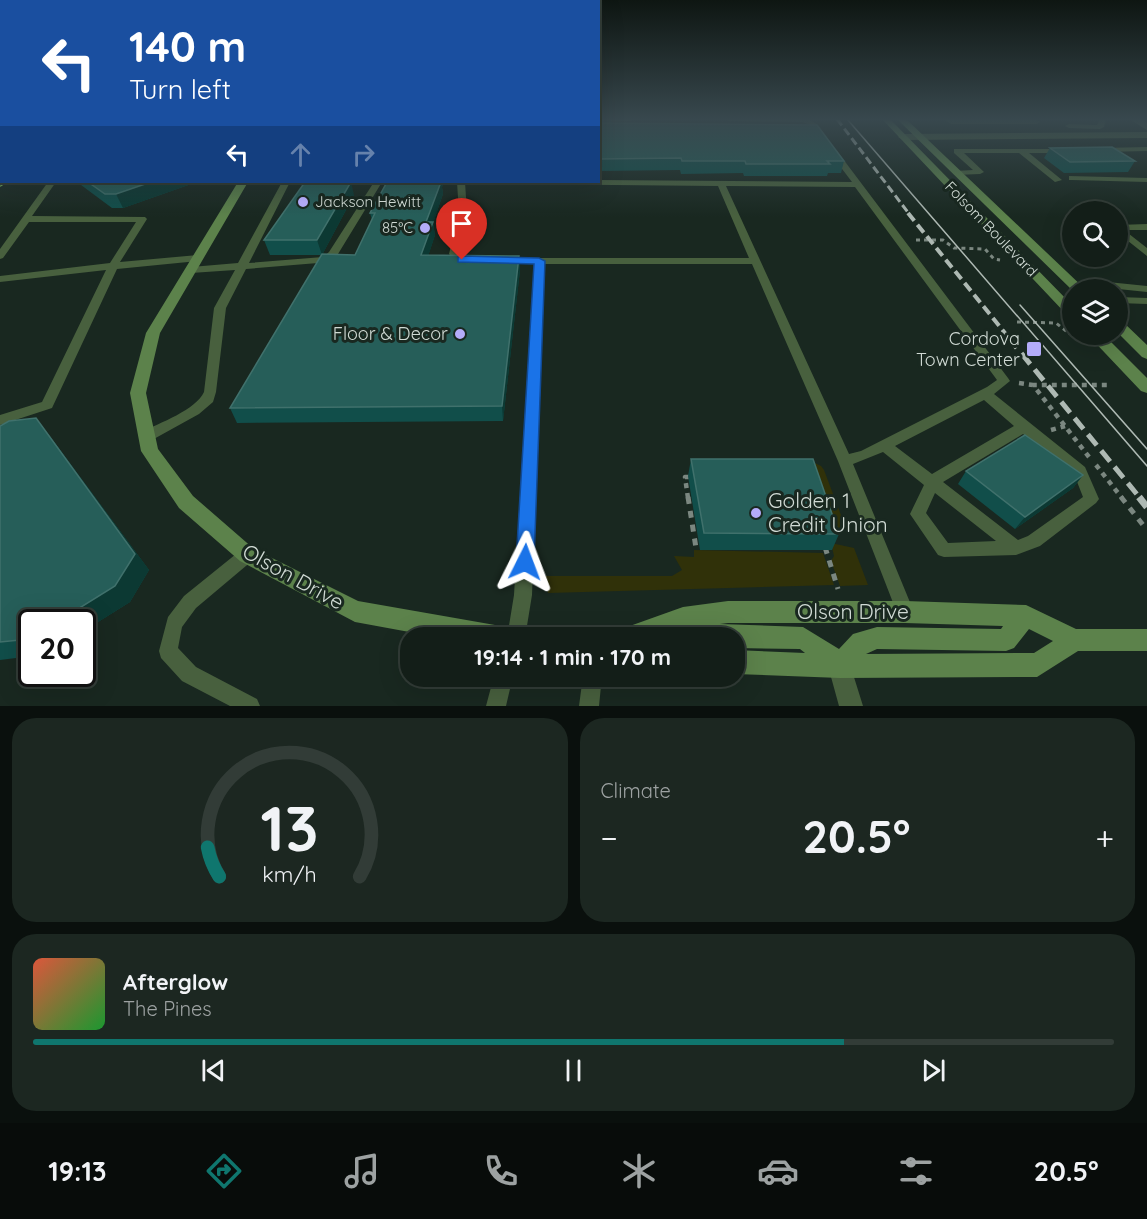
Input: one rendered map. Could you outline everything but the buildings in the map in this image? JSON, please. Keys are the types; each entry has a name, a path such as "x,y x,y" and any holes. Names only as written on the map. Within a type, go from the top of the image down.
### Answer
{"street":[{"name":"Folsom Boulevard","path":"917,152 1062,302"},
{"name":"Folsom Boulevard","path":"936,152 1069,279"},
{"name":"Olson Drive","path":"242,183 153,333 138,393 150,451 186,501 247,555 355,611 445,627"},
{"path":"962,200 978,205 1048,275 1062,281"},
{"path":"1128,335 1147,354"},
{"path":"1105,345 1147,387"},
{"name":"Olson Drive","path":"657,627 683,618 728,612 905,612 1026,616 1075,640 1147,640"},
{"path":"840,666 861,642 877,638 1006,640 1026,616"},
{"path":"683,618 709,633 734,637 804,638 830,655 840,666 851,706"},
{"path":"745,662 840,666 1037,665 1075,640"}],"lane":[{"path":"830,152 1004,381 985,394 865,455 845,460"},
{"path":"958,152 980,172 958,173"},
{"path":"1022,152 1058,180"},
{"path":"1072,178 1147,180"},
{"path":"0,256 51,183"},
{"path":"147,436 194,411 206,402 210,392 220,308 285,183"},
{"path":"0,279 113,266 194,264 242,267 326,260 333,255 377,183"},
{"path":"461,183 464,213 454,254 462,260 756,261"},
{"path":"600,183 857,185"},
{"path":"722,184 845,460 905,612"},
{"path":"0,420 47,405 113,266 142,219 26,219"},
{"path":"1128,227 1147,227"},
{"path":"1128,237 1147,253"},
{"path":"518,627 524,595 539,261"},
{"path":"1128,287 1147,289"},
{"path":"1128,300 1147,301"},
{"path":"985,394 1080,471 1091,499 1034,541 1016,548 944,550 918,514 933,481 1024,427"},
{"path":"884,445 1016,548"},
{"path":"247,555 190,602 174,623 168,651 189,674 250,706"},
{"path":"496,706 501,687"},
{"path":"589,706 592,687"}],"path":[{"path":"954,248 985,249 994,260 1000,260"},
{"path":"1017,322 1056,323 1062,328"},
{"path":"1109,385 1033,385 1147,530"},
{"path":"696,548 685,477 697,477"},
{"path":"824,544 838,589"}],"shaded area":[{"path":"811,461 824,470 847,531 829,539"},
{"path":"831,543 854,548 868,585 840,586 831,561 834,556"},
{"path":"694,550 823,553 834,585 548,593 544,576 672,576 682,570 674,556 694,557"}],"tram line":[{"path":"875,152 1147,466"},
{"path":"1020,305 1147,449"}],"railway":[{"path":"862,152 910,215"},
{"path":"908,213 1009,338"},
{"path":"1008,337 1140,498"},
{"path":"1139,497 1147,507"}],"place":[{"name":"Jackson Hewitt","path":"303,202"},
{"name":"85°C","path":"425,228"},
{"name":"Floor & Decor","path":"460,334"},
{"name":"Cordova Town Center","path":"1034,349"},
{"name":"Golden 1 Credit Union","path":"756,513"}],"route":[{"path":"462,260 539,261 525,562"}]}
